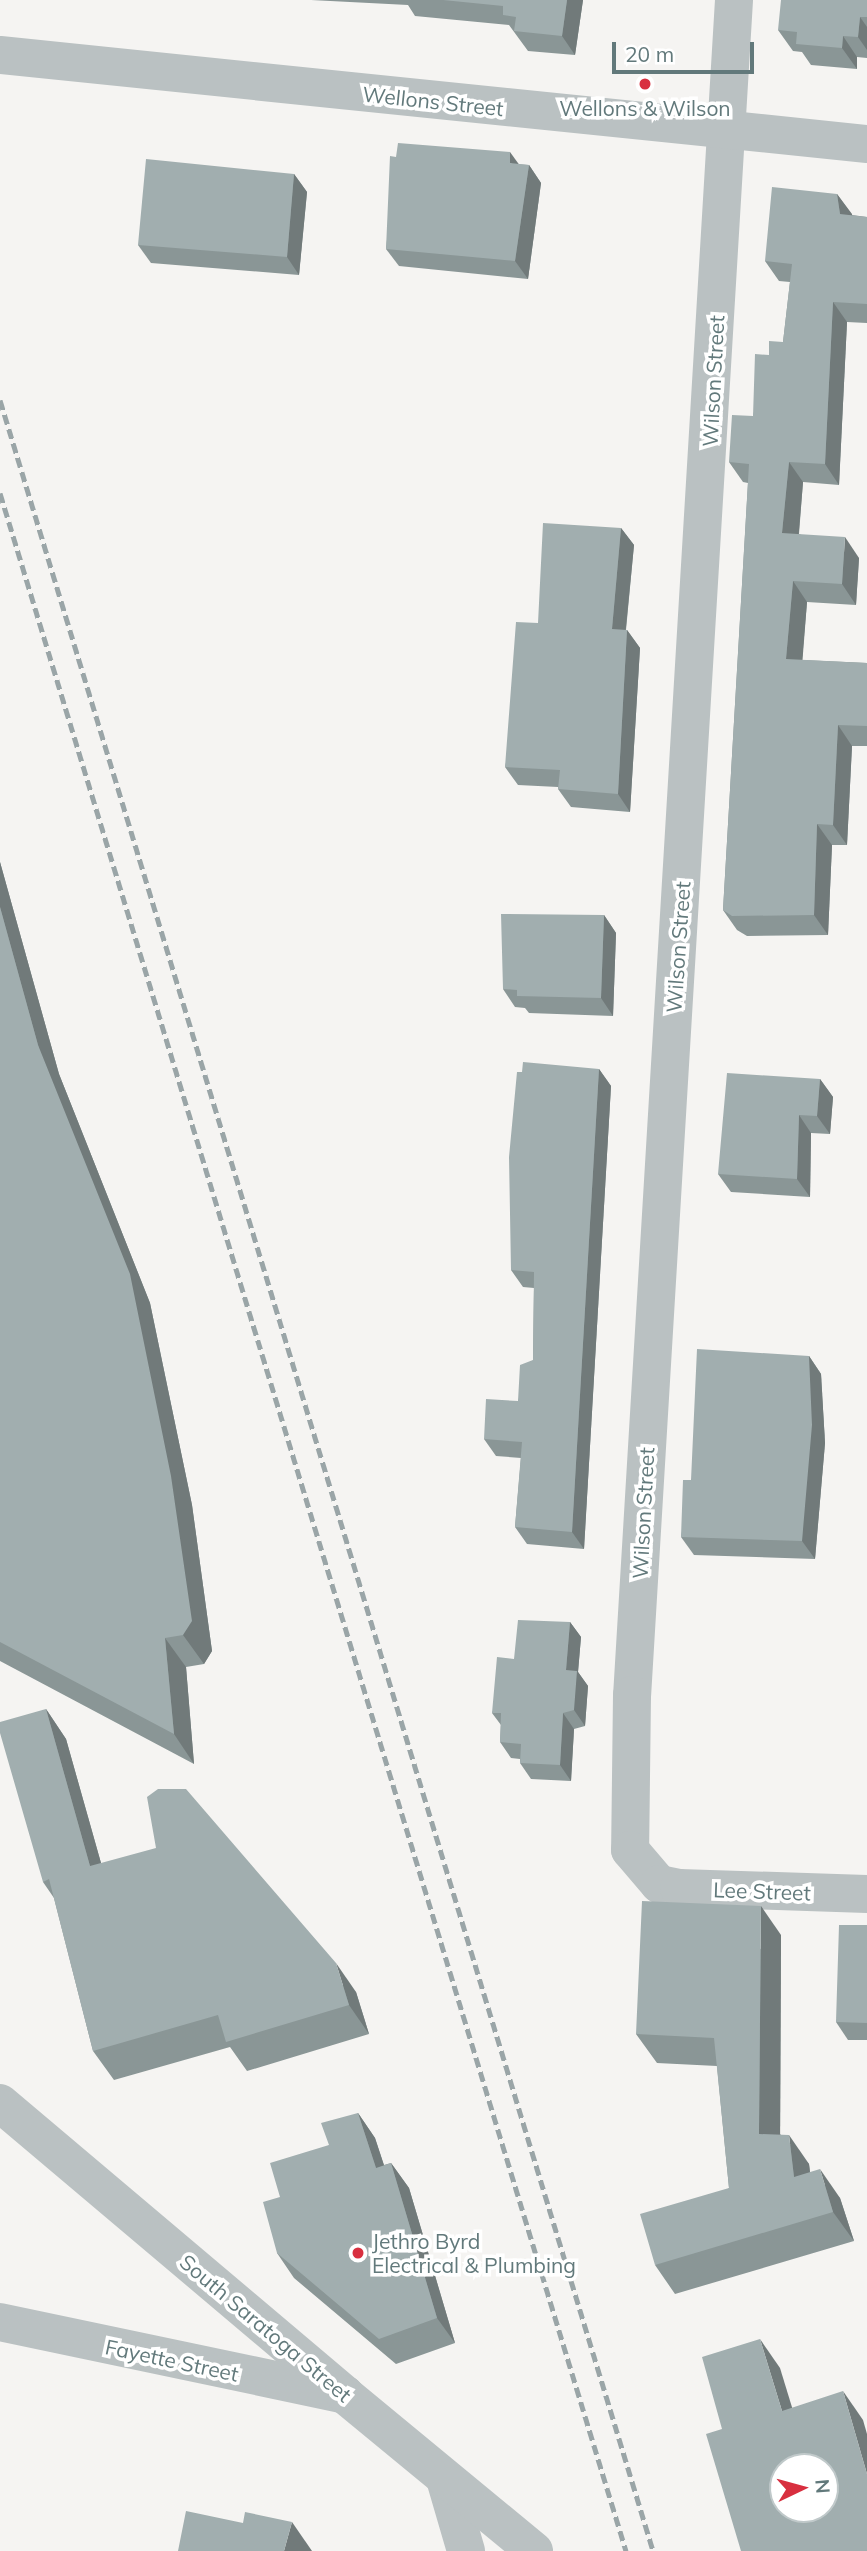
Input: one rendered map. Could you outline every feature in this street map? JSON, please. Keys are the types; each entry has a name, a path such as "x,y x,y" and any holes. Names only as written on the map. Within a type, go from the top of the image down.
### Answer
{"street":[{"name":"Wilson Street","path":"659,1884 630,1850 632,1695 734,0"},
{"name":"Wellons Street","path":"0,55 867,144"},
{"name":"Lee Street","path":"659,1884 867,1894"},
{"name":"South Saratoga Street","path":"0,2103 444,2479 534,2551"},
{"name":"Fayette Street","path":"0,2322 345,2395"},
{"path":"444,2479 466,2551"}],"building":[{"path":"443,0 567,0 562,36 514,31 516,17 503,15 503,6"},
{"path":"781,0 867,0 867,17 860,17 858,37 843,36 842,48 796,44 797,32 778,30"},
{"path":"398,143 510,152 510,163 529,165 515,261 386,249 390,156 396,157"},
{"path":"146,159 294,174 287,257 138,245"},
{"path":"772,187 837,194 840,214 867,217 867,304 833,302 825,464 789,462 782,533 845,537 842,584 793,581 786,659 867,663 867,726 838,725 833,825 817,824 814,915 732,916 723,910 749,464 729,462 732,415 753,416 755,354 769,355 769,341 783,342 792,264 765,261"},
{"path":"543,523 621,528 612,629 627,630 618,794 558,789 560,770 505,767 516,622 538,623"},
{"path":"0,907 38,1045 130,1274 171,1476 192,1621 183,1635 165,1638 174,1734 0,1642"},
{"path":"501,914 604,915 601,998 517,996 517,990 503,989"},
{"path":"523,1062 599,1069 572,1532 515,1527 522,1442 484,1439 486,1399 518,1401 520,1365 533,1360 534,1272 511,1270 509,1157 517,1072 522,1072"},
{"path":"727,1073 820,1079 817,1116 799,1115 797,1179 718,1174"},
{"path":"697,1349 809,1356 812,1425 802,1541 681,1537 683,1480 691,1480"},
{"path":"518,1620 570,1622 566,1670 577,1671 574,1710 563,1713 560,1765 520,1763 521,1744 500,1742 501,1713 492,1713 497,1657 514,1659"},
{"path":"46,1709 90,1866 156,1848 147,1797 158,1789 186,1789 336,1963 349,2005 226,2042 218,2015 93,2051 49,1879 43,1882 0,1733 0,1722"},
{"path":"642,1901 761,1906 759,2134 789,2135 794,2177 820,2169 833,2212 655,2265 640,2214 729,2188 714,2038 636,2034"},
{"path":"839,1925 867,1925 867,2023 836,2022"},
{"name":"Jethro Byrd Electrical & Plumbing","path":"358,2113 376,2168 391,2163 437,2318 379,2339 277,2253 263,2202 280,2197 270,2163 329,2145 321,2123"},
{"path":"760,2339 782,2411 843,2391 867,2474 867,2551 741,2551 706,2434 722,2429 702,2357"},
{"path":"186,2511 243,2523 245,2512 292,2522 284,2551 178,2551"}],"railway":[{"path":"0,400 653,2551"},
{"path":"0,493 626,2551"}],"place":[{"name":"Wellons & Wilson","path":"645,84"},
{"name":"Jethro Byrd Electrical & Plumbing","path":"358,2253"}]}
